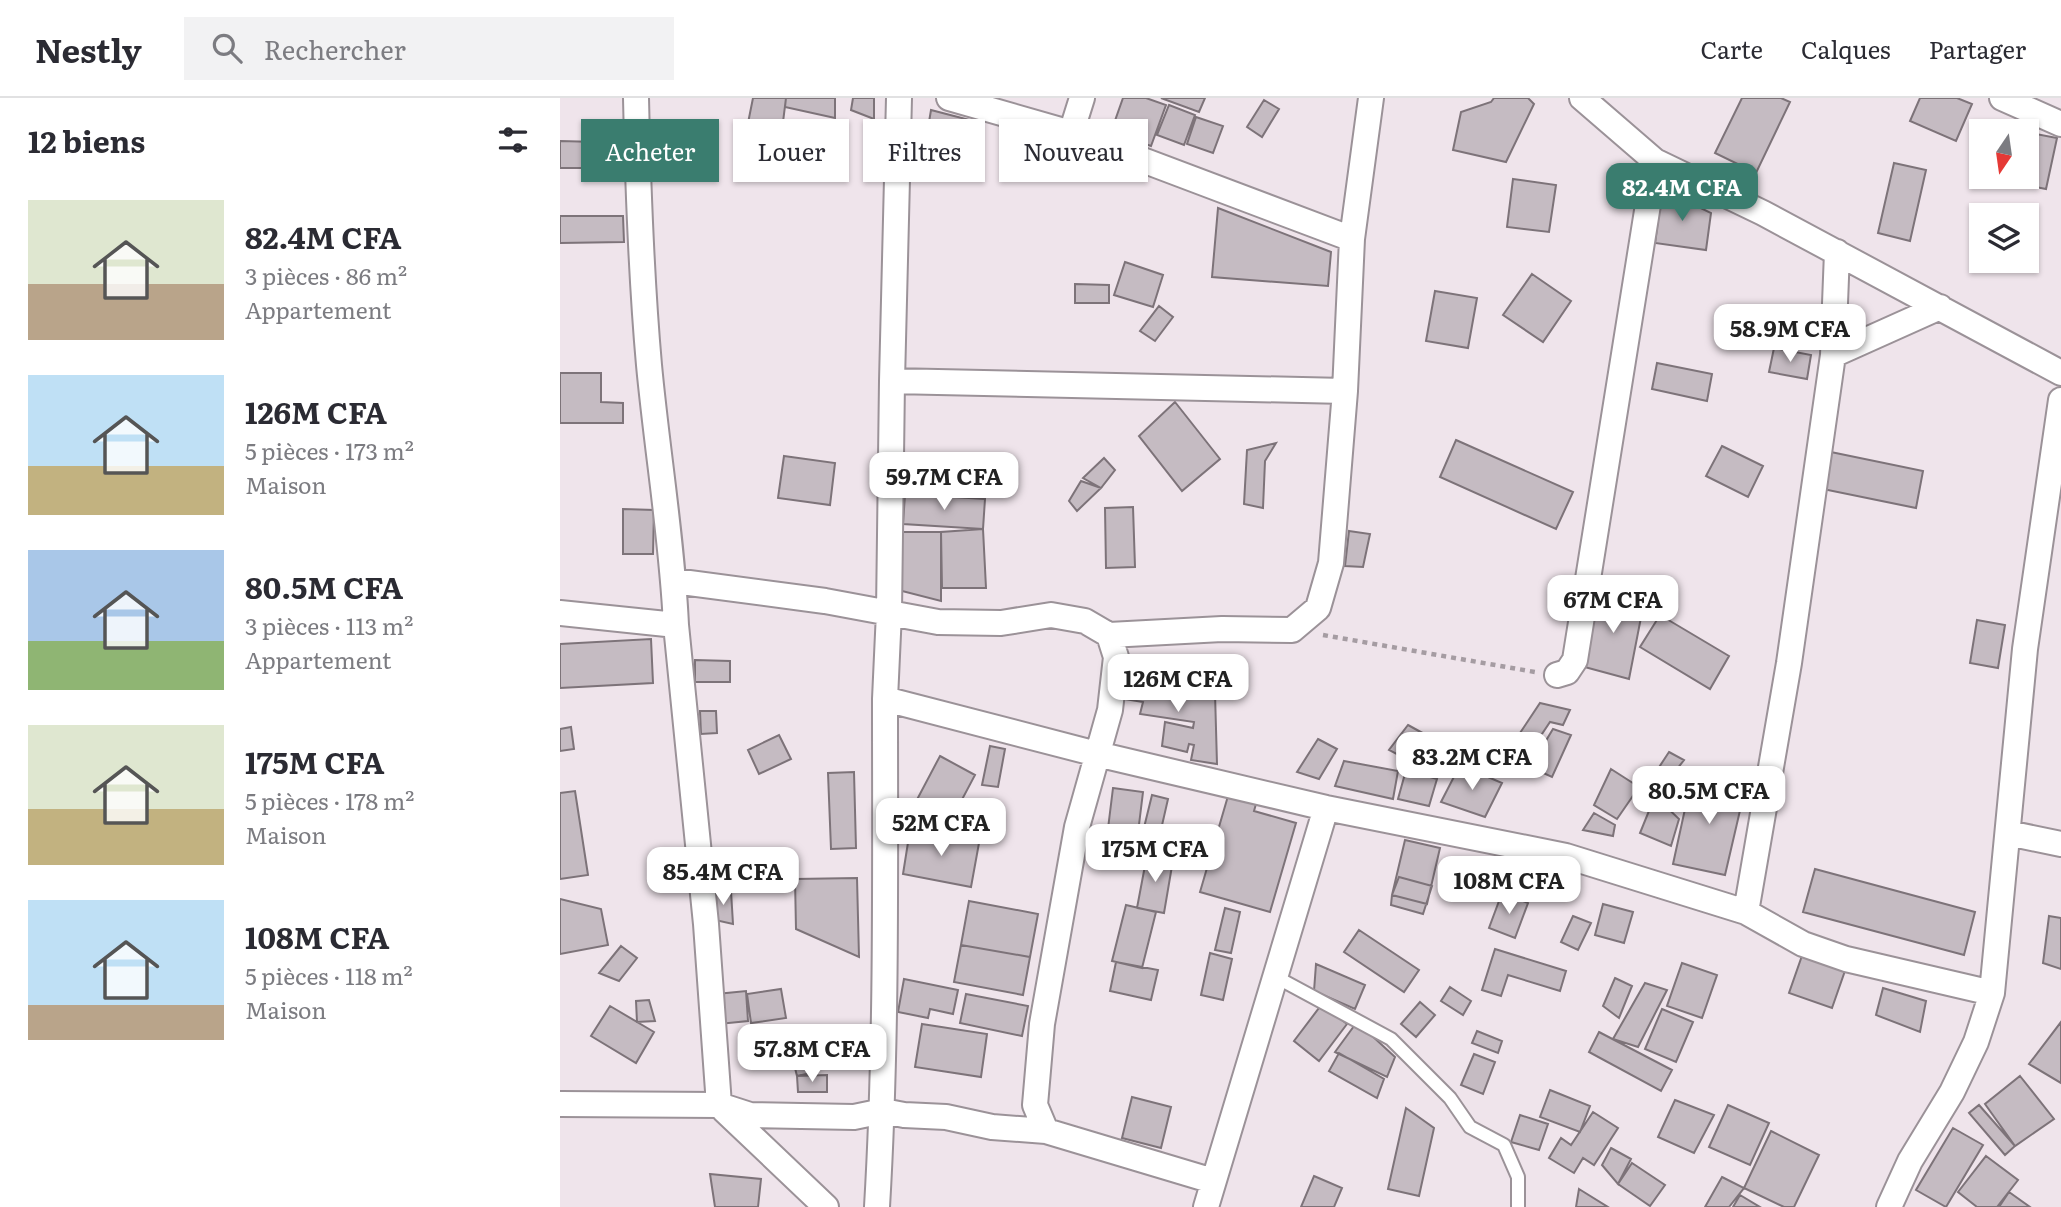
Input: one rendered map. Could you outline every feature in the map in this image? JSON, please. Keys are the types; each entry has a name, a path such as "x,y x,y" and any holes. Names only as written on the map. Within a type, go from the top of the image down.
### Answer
{"street":[{"path":"636,98 638,226 649,365 674,581 706,924 719,1105 826,1207"},
{"path":"877,1207 883,1111 885,699 899,98"},
{"path":"949,98 1022,119"},
{"path":"1075,119 1082,98"},
{"path":"674,581 825,601 938,622 1001,623 1051,615 1085,621 1109,635 1222,629 1292,630 1318,608 1332,563 1345,391 1352,239 1371,98"},
{"path":"1582,98 1608,108 1655,161 1763,213 2061,373"},
{"path":"2002,98 2061,124"},
{"path":"1557,675 1567,672 1575,660 1655,161"},
{"path":"1148,162 1352,239"},
{"path":"1746,912 1789,663 1833,355 1837,252"},
{"path":"1833,355 1940,307"},
{"path":"892,381 1345,391"},
{"path":"1889,1207 1910,1161 1952,1092 1976,1042 1992,993 2025,649 2061,400"},
{"path":"560,613 676,625"},
{"path":"1046,1131 1035,1105 1042,1024 1077,827 1110,710 1116,657 1109,635"},
{"path":"885,699 1097,754 1326,808 1566,856 1746,912 1803,944 1846,959 1992,993"},
{"path":"1206,1207 1326,808"},
{"path":"2008,833 2061,844"},
{"path":"560,1104 719,1105 750,1115 854,1117 883,1111 946,1117 992,1127 1046,1131 1213,1181"}],"lane":[{"path":"1276,977 1391,1039 1450,1098 1471,1127 1504,1145 1518,1177 1518,1207"}],"path":[{"path":"1292,630 1557,675"}],"building":[{"path":"753,98 786,98 783,119 749,119"},
{"path":"786,98 835,98 835,118 785,107"},
{"path":"853,98 874,98 874,119 851,110"},
{"path":"1123,98 1146,98 1166,105 1151,146 1148,145 1148,119 1116,119"},
{"path":"1161,98 1205,98 1199,112"},
{"path":"1494,98 1528,98 1534,104 1506,162 1453,150 1461,112 1491,102"},
{"path":"1742,98 1781,98 1790,102 1756,173 1715,153"},
{"path":"1920,98 1957,98 1972,104 1956,141 1910,121"},
{"path":"1264,100 1279,109 1262,137 1247,127"},
{"path":"1169,105 1195,115 1184,145 1157,135"},
{"path":"931,110 966,119 930,119"},
{"path":"1196,117 1223,126 1213,153 1187,144"},
{"path":"2039,135 2057,138 2046,189 2039,188"},
{"path":"560,141 581,142 581,168 560,168"},
{"path":"1894,163 1926,170 1910,241 1878,233"},
{"path":"1513,179 1556,185 1549,232 1507,227"},
{"path":"1662,189 1711,213 1706,250 1655,243"},
{"path":"1218,208 1331,252 1328,286 1212,277"},
{"path":"560,216 623,216 624,242 560,243"},
{"path":"1125,262 1163,275 1153,307 1114,295"},
{"path":"1532,274 1571,301 1543,342 1503,315"},
{"path":"1075,284 1109,285 1109,303 1075,303"},
{"path":"1435,291 1477,298 1468,348 1426,341"},
{"path":"1159,306 1173,317 1155,341 1140,331"},
{"path":"1774,348 1811,355 1807,379 1769,372"},
{"path":"1657,363 1712,374 1707,401 1652,389"},
{"path":"560,373 601,373 601,402 623,403 623,423 560,423"},
{"path":"1175,402 1220,459 1182,491 1139,436"},
{"path":"1456,440 1573,492 1556,529 1440,477"},
{"path":"1276,443 1265,461 1263,508 1244,504 1247,450"},
{"path":"1722,446 1763,466 1748,497 1706,476"},
{"path":"1826,451 1923,471 1916,508 1818,488"},
{"path":"784,456 835,463 830,505 778,498"},
{"path":"1104,458 1115,470 1101,488 1083,478"},
{"path":"1081,481 1101,488 1077,511 1069,501"},
{"path":"905,494 985,499 983,529 903,524"},
{"path":"1133,507 1135,567 1106,568 1105,508"},
{"path":"623,509 654,510 653,554 623,554"},
{"path":"983,529 986,588 942,588 941,532"},
{"path":"1349,531 1370,534 1363,567 1345,566"},
{"path":"901,532 941,532 941,601 902,591"},
{"path":"1596,594 1644,602 1629,679 1581,666"},
{"path":"1660,615 1729,656 1710,689 1640,647"},
{"path":"1977,620 2005,625 1998,668 1970,663"},
{"path":"651,639 653,683 560,688 560,644"},
{"path":"695,660 730,661 730,682 695,682"},
{"path":"1122,674 1215,693 1217,764 1191,760 1194,745 1189,744 1187,752 1162,746 1165,722 1193,728 1194,722 1140,714 1143,702 1118,698"},
{"path":"1540,703 1570,710 1563,725 1550,722 1522,764 1506,754"},
{"path":"700,711 716,711 717,733 701,734"},
{"path":"1408,725 1448,747 1433,773 1389,750"},
{"path":"571,727 574,749 560,751 560,729"},
{"path":"1553,729 1571,735 1552,777 1530,767"},
{"path":"779,735 791,759 759,774 748,750"},
{"path":"1318,739 1337,749 1319,779 1297,772"},
{"path":"990,746 1005,749 998,787 982,785"},
{"path":"1669,752 1684,760 1664,786 1652,778"},
{"path":"940,756 975,775 947,828 912,809"},
{"path":"1344,761 1398,771 1393,799 1335,786"},
{"path":"1460,765 1502,783 1485,817 1441,802"},
{"path":"1611,769 1639,787 1617,819 1594,805"},
{"path":"1406,770 1437,779 1429,806 1398,799"},
{"path":"854,772 856,848 831,849 828,773"},
{"path":"1692,777 1745,789 1725,875 1673,864"},
{"path":"1113,788 1143,792 1136,849 1106,845"},
{"path":"575,791 588,875 560,879 560,793"},
{"path":"1152,795 1168,799 1155,856 1138,852"},
{"path":"1228,796 1256,804 1254,811 1296,823 1270,912 1200,892"},
{"path":"1655,796 1679,819 1671,846 1640,833"},
{"path":"1594,813 1615,825 1613,836 1583,830"},
{"path":"910,830 979,843 971,887 903,874"},
{"path":"1405,840 1440,848 1427,904 1392,895"},
{"path":"1147,855 1173,860 1164,913 1137,908"},
{"path":"1815,869 1975,912 1964,955 1803,912"},
{"path":"1399,877 1432,886 1423,914 1391,905"},
{"path":"857,878 859,957 796,929 795,879"},
{"path":"731,891 733,924 715,920 713,892"},
{"path":"1502,893 1528,903 1515,938 1489,928"},
{"path":"560,899 601,909 608,945 560,954"},
{"path":"969,901 1038,914 1030,957 961,945"},
{"path":"1603,904 1633,912 1624,943 1595,935"},
{"path":"1126,905 1156,912 1142,968 1112,961"},
{"path":"1225,908 1240,912 1231,953 1215,950"},
{"path":"1573,916 1591,923 1578,950 1561,942"},
{"path":"2049,916 2061,918 2061,969 2043,963"},
{"path":"1359,930 1419,970 1404,992 1344,952"},
{"path":"961,945 1030,957 1023,995 954,982"},
{"path":"621,946 637,958 619,981 599,973"},
{"path":"1495,949 1566,971 1560,991 1508,975 1501,996 1482,990"},
{"path":"1804,950 1847,965 1832,1008 1789,993"},
{"path":"1210,953 1232,959 1223,1000 1201,995"},
{"path":"1116,962 1158,970 1151,1000 1110,991"},
{"path":"1682,963 1717,975 1702,1018 1667,1006"},
{"path":"1316,964 1365,985 1355,1009 1314,991"},
{"path":"1615,978 1632,986 1619,1018 1603,1006"},
{"path":"904,979 958,990 953,1014 930,1009 928,1018 898,1012"},
{"path":"1645,983 1667,990 1638,1047 1613,1039"},
{"path":"1450,987 1471,1001 1463,1015 1441,1001"},
{"path":"1883,988 1926,1001 1920,1032 1876,1015"},
{"path":"781,989 786,1018 751,1023 747,994"},
{"path":"746,991 748,1021 719,1024 717,994"},
{"path":"966,994 1028,1006 1022,1036 960,1023"},
{"path":"649,1000 655,1021 637,1022 636,1001"},
{"path":"1420,1002 1435,1015 1416,1037 1401,1024"},
{"path":"1322,1004 1347,1024 1319,1061 1294,1041"},
{"path":"610,1006 654,1032 636,1063 591,1036"},
{"path":"1662,1009 1693,1022 1676,1062 1645,1049"},
{"path":"1357,1022 1395,1057 1387,1077 1335,1052"},
{"path":"2061,1022 2061,1083 2029,1064"},
{"path":"922,1024 987,1034 981,1077 915,1067"},
{"path":"1477,1031 1502,1041 1498,1053 1472,1043"},
{"path":"1599,1032 1672,1070 1661,1091 1589,1052"},
{"path":"1339,1053 1384,1079 1377,1098 1329,1071"},
{"path":"1474,1054 1495,1062 1483,1094 1461,1085"},
{"path":"812,1055 816,1072 797,1076 793,1060"},
{"path":"827,1075 827,1092 798,1092 797,1076"},
{"path":"2020,1076 2054,1119 2015,1146 1985,1104"},
{"path":"1550,1090 1590,1106 1580,1132 1540,1117"},
{"path":"1132,1097 1171,1107 1161,1148 1122,1138"},
{"path":"1675,1100 1714,1115 1694,1153 1658,1137"},
{"path":"1728,1105 1769,1123 1750,1165 1709,1147"},
{"path":"1979,1105 2015,1146 2005,1155 1969,1113"},
{"path":"1406,1108 1434,1128 1419,1196 1388,1189"},
{"path":"1593,1112 1618,1128 1594,1165 1583,1158 1574,1173 1549,1158 1561,1138 1571,1145"},
{"path":"1520,1115 1548,1124 1539,1150 1511,1142"},
{"path":"1953,1128 1983,1145 1946,1207 1916,1190"},
{"path":"1771,1131 1819,1155 1794,1207 1784,1207 1744,1188"},
{"path":"1611,1148 1631,1159 1618,1184 1602,1165"},
{"path":"1986,1156 2018,1180 1997,1207 1977,1207 1958,1192"},
{"path":"1632,1163 1665,1185 1650,1206 1618,1184"},
{"path":"710,1174 761,1179 758,1207 715,1207"},
{"path":"1314,1176 1342,1188 1334,1207 1301,1207"},
{"path":"1722,1177 1744,1188 1729,1207 1705,1207"},
{"path":"1579,1189 1608,1207 1576,1207"},
{"path":"2009,1192 2030,1207 1999,1207"},
{"path":"1740,1195 1760,1207 1733,1207"}]}
